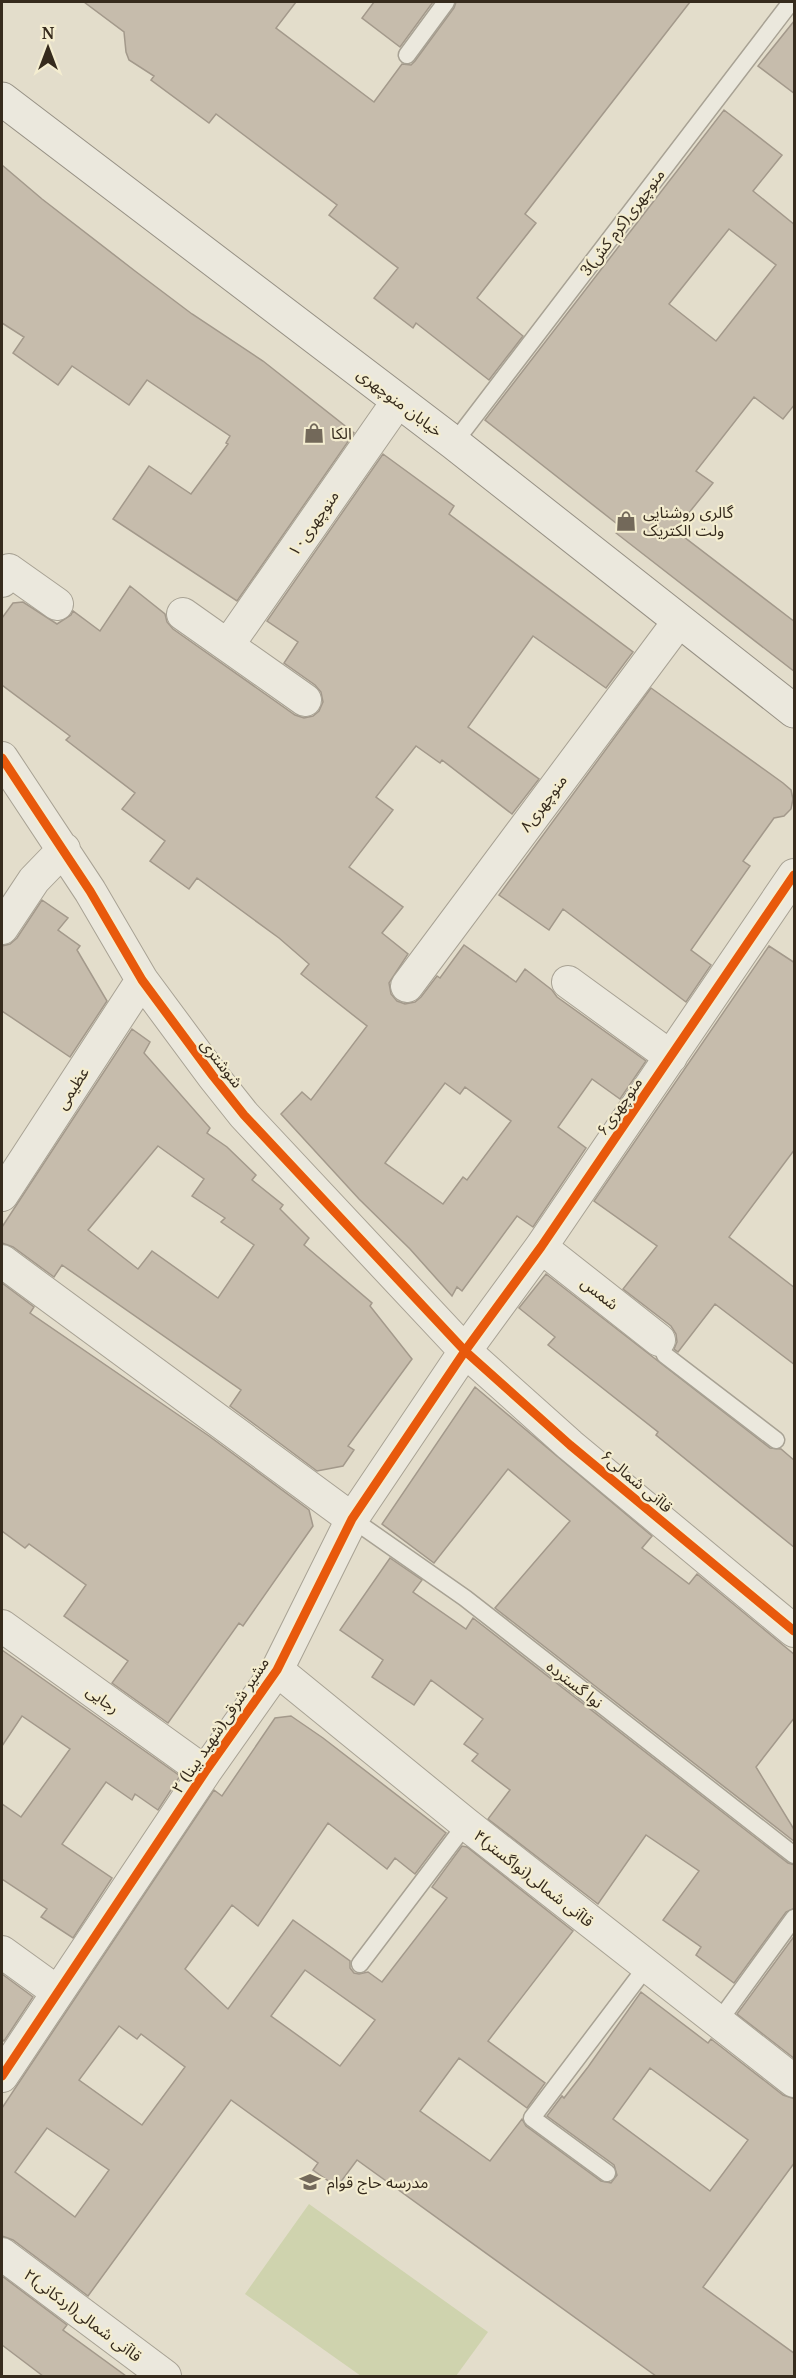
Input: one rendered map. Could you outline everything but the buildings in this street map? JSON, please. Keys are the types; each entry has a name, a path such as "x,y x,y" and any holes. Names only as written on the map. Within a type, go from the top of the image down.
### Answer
{"street":[{"name":"خیابان منوچهری","path":"2,99 454,443 795,711"},
{"name":"منوچهری۱۰","path":"228,645 398,401"},
{"path":"2,580 9,570 57,604"},
{"path":"183,614 305,700"},
{"name":"منوچهری۸","path":"407,986 678,621"},
{"name":"شوشتری","path":"2,758 64,849 142,980 213,1076 244,1115 465,1351"},
{"path":"2,928 34,880 64,849"},
{"name":"منوچهری۶","path":"465,1351 541,1247 795,875"},
{"name":"عظیمی","path":"2,1195 142,980"},
{"path":"568,982 671,1057"},
{"name":"شمس","path":"541,1247 659,1340"},
{"path":"2,1261 352,1520"},
{"name":"۲ مشیر شرقی(شهید بینا)","path":"2,2076 56,1991 277,1670 352,1520 465,1351"},
{"name":"قاآنی شمالی۶","path":"465,1351 570,1445 795,1631"},
{"name":"رجایی","path":"2,1626 205,1773"},
{"name":"۴قاآنی شمالی(نواگستر)","path":"277,1670 466,1824 795,2081"},
{"path":"2,1952 56,1991"},
{"name":"۲قاآنی شمالی(اردکانی)","path":"2,2254 165,2376"}],"lane":[{"path":"407,55 446,2"},
{"name":"3منوچهری(کرم کش)","path":"454,443 791,2"},
{"path":"659,1340 665,1355 776,1440"},
{"name":"نوا گسترده","path":"352,1520 465,1598 795,1855"},
{"path":"360,1964 466,1824"},
{"path":"718,2021 795,1918"},
{"path":"607,2173 532,2118 647,1966"}],"green space":[{"path":"309,2204 488,2332 456,2376 361,2376 245,2294"}],"cycle path":[{"path":"2,758 90,891 142,980 244,1115 465,1351 570,1445 794,1631"},
{"path":"2,2076 205,1772 277,1670 352,1519 465,1351 541,1247 794,875"}],"place":[{"name":"الکا","path":"314,433"},
{"name":"گالری روشنایی ولت الکتریک","path":"626,521"},
{"name":"مدرسه حاج قوام","path":"310,2182"}]}
